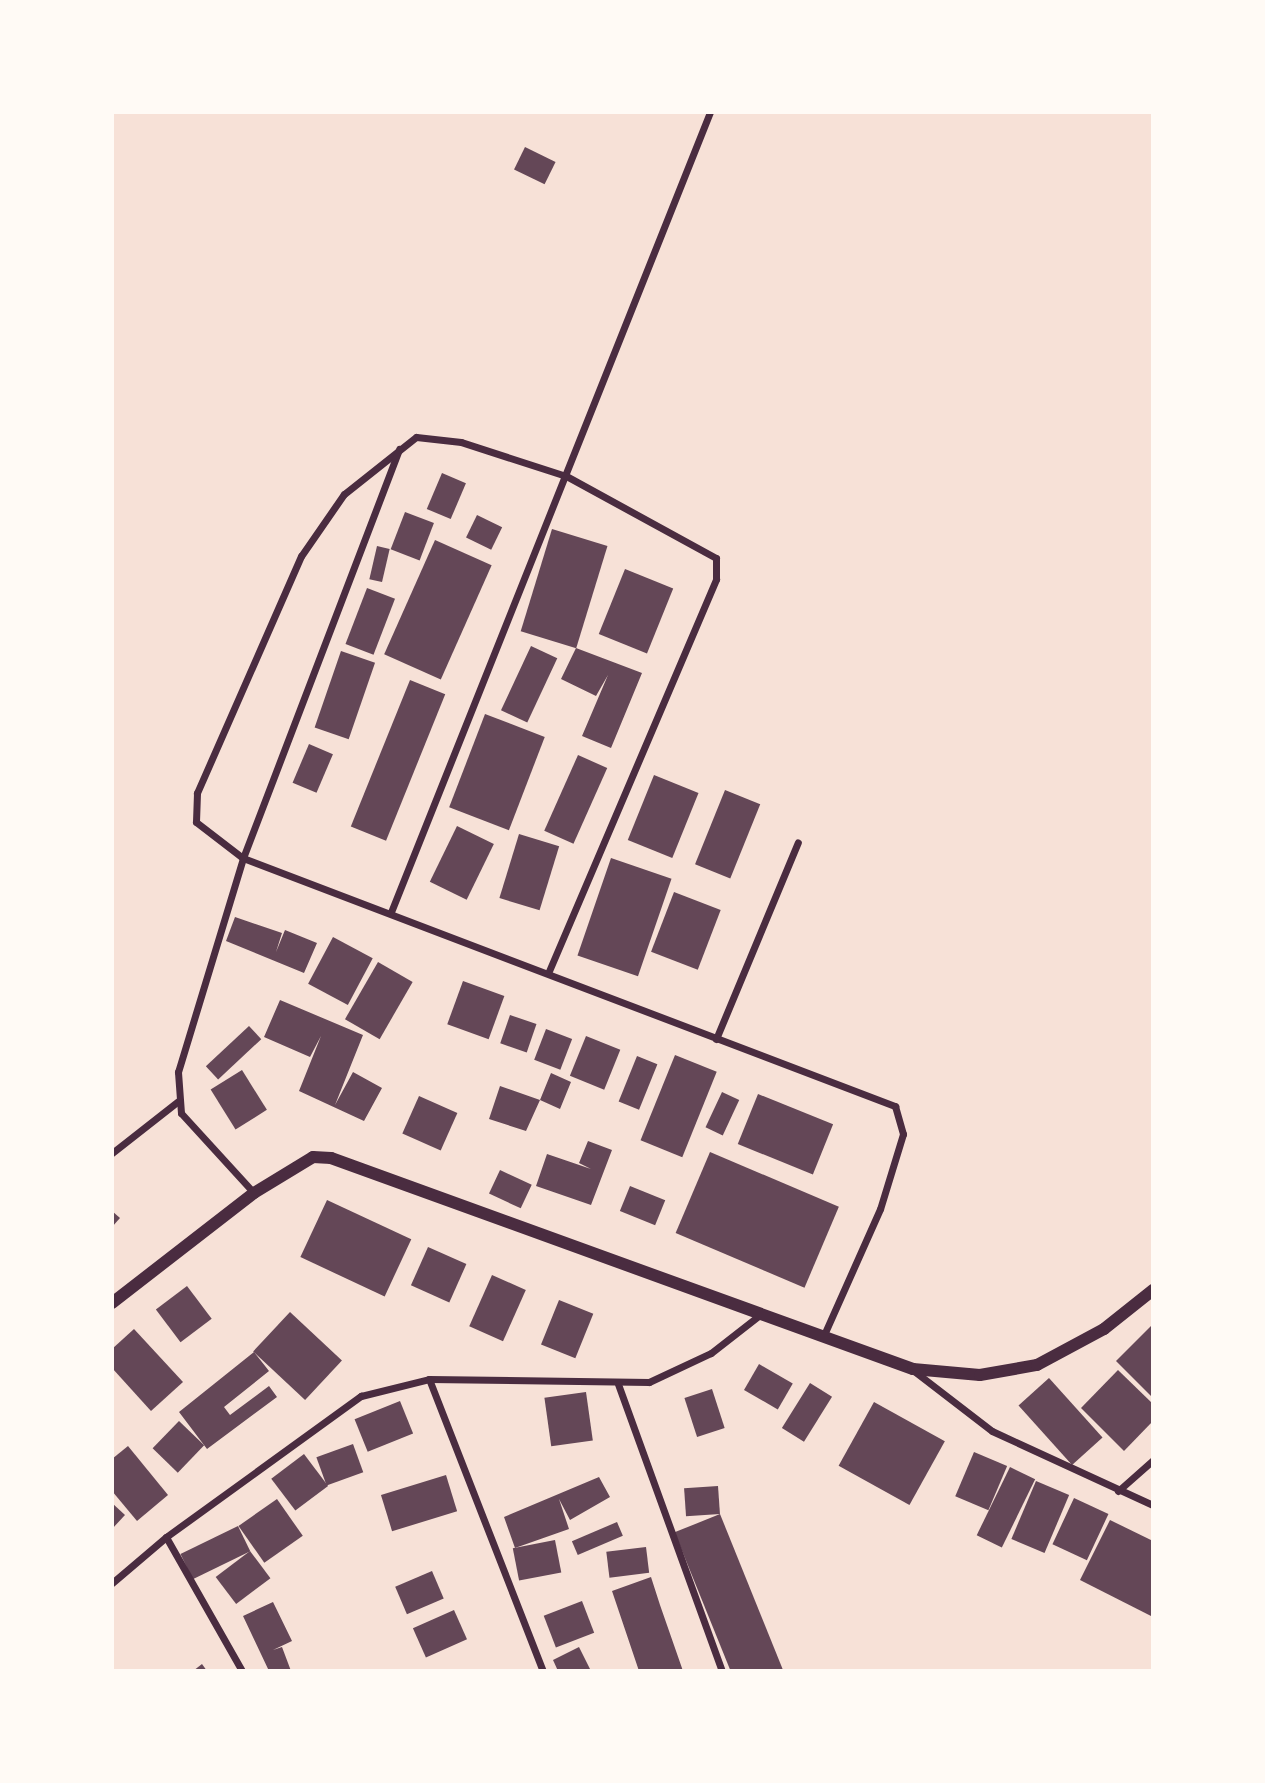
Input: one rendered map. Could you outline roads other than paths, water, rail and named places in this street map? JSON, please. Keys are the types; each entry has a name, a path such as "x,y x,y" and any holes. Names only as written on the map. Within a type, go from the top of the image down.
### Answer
{"street":[{"path":"391,912 710,112"},
{"path":"549,971 718,568 703,545 566,476 433,436 400,447 344,494 301,556 197,793 196,821 243,858 549,971 716,1039 895,1107 903,1119 880,1209 823,1337"},
{"path":"254,1193 177,1102 178,1072 243,858 400,447"},
{"path":"716,1039 797,842"},
{"path":"112,1153 177,1102"},
{"path":"112,1303 254,1193 297,1164 331,1158 764,1312 823,1337 913,1369 980,1375 1037,1365 1104,1329 1153,1290"},
{"path":"112,1583 166,1537 361,1396 429,1379 618,1384 649,1382 695,1363 764,1312"},
{"path":"913,1369 992,1432 1153,1505"},
{"path":"429,1379 543,1671"},
{"path":"618,1384 722,1671"},
{"path":"1118,1491 1153,1460"},
{"path":"166,1537 242,1671"}]}
